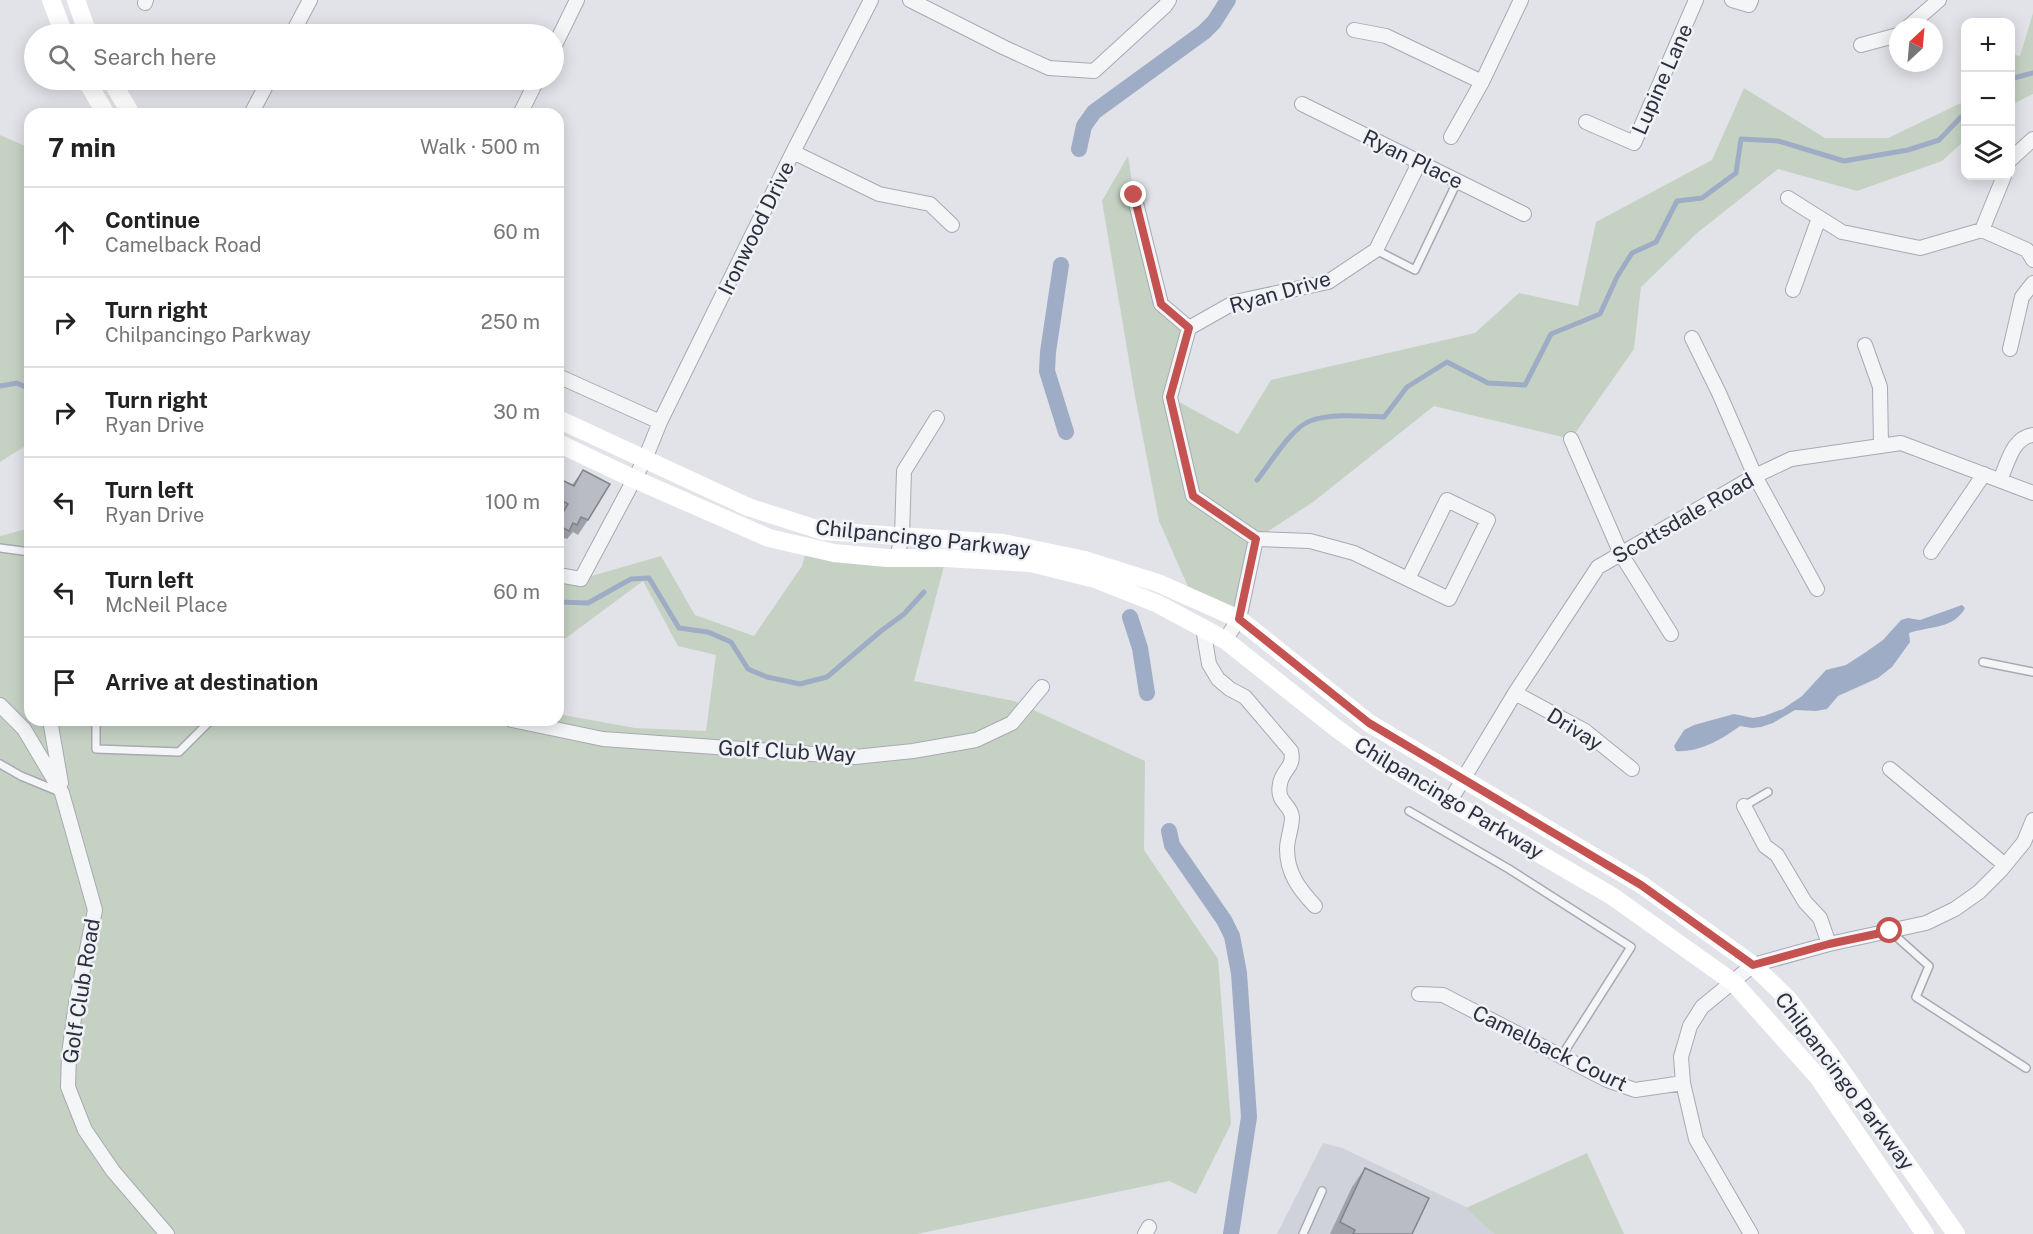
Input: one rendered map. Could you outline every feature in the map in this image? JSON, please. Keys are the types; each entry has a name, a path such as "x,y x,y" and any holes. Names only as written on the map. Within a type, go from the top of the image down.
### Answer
{"street":[{"path":"51,0 60,24"},
{"path":"76,0 84,24"},
{"path":"297,24 310,0"},
{"path":"564,27 577,0"},
{"name":"Ironwood Drive","path":"564,576 581,579 645,459 660,422 871,0"},
{"path":"910,0 1049,68 1094,71 1169,0"},
{"path":"1451,137 1482,82 1521,0"},
{"name":"Lupine Lane","path":"1586,122 1635,143 1696,0"},
{"path":"1732,0 1750,2"},
{"path":"1919,18 1940,0"},
{"path":"1354,30 1386,36 1482,82"},
{"path":"1861,45 1889,37"},
{"path":"92,90 102,108"},
{"path":"117,90 127,108"},
{"path":"253,108 263,90"},
{"path":"523,108 532,90"},
{"name":"Ryan Place","path":"1302,104 1524,214"},
{"path":"2015,155 2033,139"},
{"path":"793,152 879,194 930,204 952,225"},
{"path":"1377,250 1419,163"},
{"path":"1982,230 2002,180"},
{"path":"1134,195 1161,304 1189,328 1170,397 1193,496 1256,539 1311,541 1354,553 1449,599 1488,520 1447,500 1408,579"},
{"path":"1788,198 1842,232 1920,248 1982,230 2027,250 2033,260"},
{"path":"1793,290 1819,218"},
{"name":"Ryan Drive","path":"1189,328 1235,302 1328,282 1377,250"},
{"path":"2010,349 2022,297 2033,283"},
{"path":"1692,338 1755,476 1817,589"},
{"path":"1865,345 1880,387 1881,446"},
{"path":"564,379 660,422"},
{"path":"897,558 902,537 904,471 937,418"},
{"name":"Chilpancingo Parkway","path":"564,422 748,507 823,531 1003,543 1085,560 1158,583 1239,619 1369,723 1641,885 1753,965 1788,999 1829,1053 1956,1234"},
{"path":"2000,480 2016,443 2026,436 2033,435"},
{"path":"1571,439 1621,554 1671,634"},
{"name":"Scottsdale Road","path":"1450,801 1515,693 1598,567 1755,476 1791,459 1901,443 2033,493"},
{"name":"Chilpancingo Parkway","path":"564,446 769,538 834,553 1031,563 1095,579 1158,604 1225,640 1382,762 1612,896 1734,983 1818,1077 1925,1234"},
{"path":"1931,552 1984,474"},
{"path":"1225,640 1239,619 1256,539"},
{"path":"1203,628 1209,664 1218,679 1245,697 1291,751 1293,758 1291,766 1280,781 1279,793 1292,816 1287,849 1290,873 1300,890 1315,906"},
{"name":"Golf Club Way","path":"541,726 603,739 855,757 913,751 976,740 1012,723 1042,687"},
{"name":"Drivay","path":"1515,693 1585,731 1632,768"},
{"name":"Golf Club Road","path":"0,705 24,729 62,793 95,910 76,1003 69,1054 68,1087 85,1130 113,1171 167,1234"},
{"path":"51,726 62,793"},
{"path":"1890,769 2005,865"},
{"path":"1744,806 1766,846 1777,855 1805,902 1820,918 1829,944"},
{"path":"1751,1234 1696,1139 1683,1083 1681,1058 1690,1026 1702,1007 1734,983 1753,965 1829,944 1926,923 1955,909 1978,892 2005,865 2024,842 2033,820"},
{"name":"Camelback Court","path":"1419,994 1443,995 1607,1080 1635,1090 1683,1083"}],"lane":[{"path":"1377,250 1415,270 1457,182"},
{"path":"0,548 24,551"},
{"path":"1983,662 2033,672"},
{"path":"96,726 96,749 179,752 205,726"},
{"path":"0,764 21,776 62,793"},
{"path":"1744,806 1768,792"},
{"path":"1409,811 1509,869 1631,947 1561,1057"},
{"path":"1890,931 1929,966 1916,997 2026,1068"},
{"path":"1303,1234 1322,1191"}],"shaded area":[{"path":"1323,1143 1342,1148 1466,1207 1494,1234 1277,1234"}],"green space":[{"path":"2033,13 2033,94 2015,103 2015,55 2020,56"},
{"path":"1744,88 1825,138 1888,138 1961,103 1961,144 1942,161 1857,191 1778,169 1697,233 1641,287 1634,349 1571,439 1434,406 1313,502 1256,539 1239,619 1193,598 1159,521 1102,201 1128,156 1134,195 1161,304 1189,328 1170,397 1238,434 1271,380 1475,333 1519,293 1578,306 1596,222 1712,160"},
{"path":"0,135 24,145 24,447 0,462"},
{"path":"24,530 24,726 564,726 564,715 635,728 706,731 716,655 678,646 643,581 564,640 564,576 581,579 661,556 695,615 754,636 802,566 807,547 946,558 914,681 1014,701 1145,761 1144,850 1218,959 1231,1124 1196,1194 1169,1181 917,1234 0,1234 0,536"},
{"path":"1587,1153 1624,1234 1494,1234 1466,1208"}],"water":[{"path":"1962,605 1965,608 1955,620 1941,626 1909,633 1910,642 1892,667 1878,678 1838,696 1827,709 1795,710 1773,723 1752,728 1740,726 1710,744 1693,750 1676,751 1674,746 1684,730 1734,714 1753,718 1783,709 1802,696 1826,670 1846,665 1866,652 1883,640 1901,620 1908,618 1920,620"}],"building":[{"path":"583,470 610,484 588,520 581,517 577,525 573,523 569,531 564,528 564,511 568,504 564,502 564,481 574,486"},
{"path":"1365,1168 1429,1198 1412,1234 1353,1234 1355,1230 1340,1222"}],"waterway":[{"path":"1079,149 1084,126 1094,112 1204,32 1214,22 1228,0"},
{"path":"2015,78 2033,73"},
{"path":"1257,480 1281,447 1303,425 1318,418 1327,417 1384,417 1407,387 1447,362 1488,383 1525,385 1551,334 1600,314 1617,277 1632,253 1656,242 1677,201 1702,198 1736,173 1741,139 1778,141 1844,161 1908,150 1939,140 1961,117"},
{"path":"1061,265 1047,371 1066,432"},
{"path":"0,386 17,383 24,386"},
{"path":"564,602 588,603 631,579 649,578 679,628 708,632 731,642 748,669 767,677 800,684 827,677 904,614 924,592"},
{"path":"1130,617 1140,648 1147,693"},
{"path":"1169,831 1172,845 1224,920 1232,936 1239,973 1249,1117 1231,1234"}],"route":[{"path":"1134,195 1161,304 1189,328 1170,397 1193,496 1256,539 1239,619 1369,723 1641,885 1753,965 1829,944 1890,931"}]}
